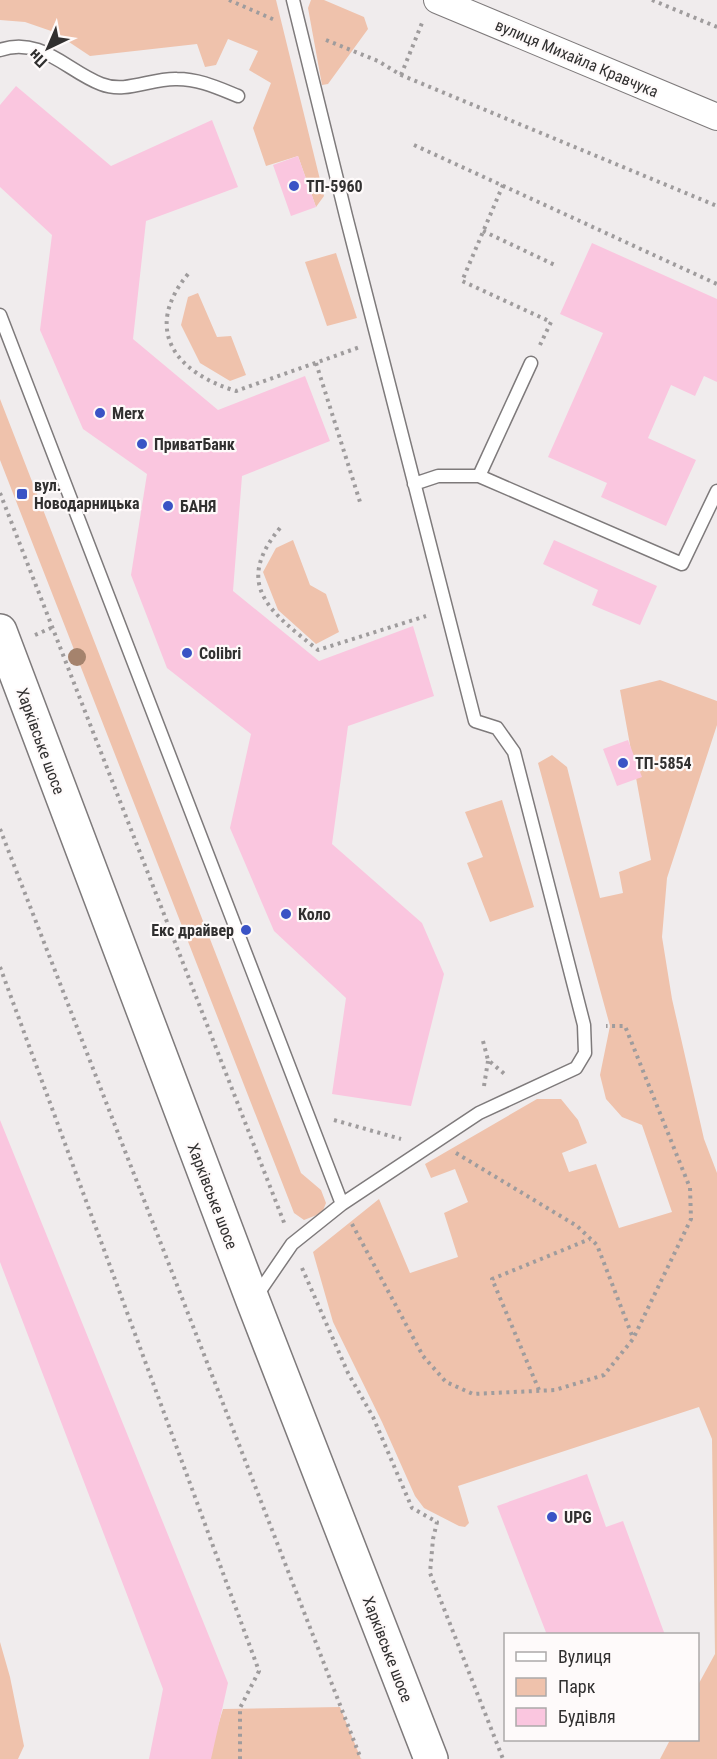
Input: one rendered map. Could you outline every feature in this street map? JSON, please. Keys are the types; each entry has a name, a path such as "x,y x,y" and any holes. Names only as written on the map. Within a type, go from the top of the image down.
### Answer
{"main road":[{"name":"Харківське шосе","path":"0,631 253,1301 431,1759"}],"street":[{"name":"вулиця Михайла Кравчука","path":"437,0 717,117"}],"lane":[{"path":"253,1301 292,1244 342,1204 479,1113 576,1068 585,1053 584,1025 514,752 497,728 475,721 377,341 293,0"},
{"path":"0,50 26,48 47,52 100,84 118,89 176,78 203,82 238,96"},
{"path":"0,315 342,1204"},
{"path":"479,476 531,363"},
{"path":"414,484 438,476 479,476 682,564 717,491"}],"path":[{"path":"229,0 378,61 401,75 717,206"},
{"path":"652,0 717,27"},
{"path":"401,75 423,21"},
{"path":"414,145 717,284"},
{"path":"503,186 462,281 551,322 531,363"},
{"path":"483,231 557,266"},
{"path":"188,274 175,290 168,308 166,335 174,352 191,371 218,386 236,391 377,341"},
{"path":"316,363 360,502"},
{"path":"0,493 292,1244 348,1373 373,1416 412,1508 437,1522 430,1573 502,1759"},
{"path":"280,528 266,546 259,566 258,585 267,604 282,621 318,650 432,614 447,614"},
{"path":"0,829 361,1759"},
{"path":"0,968 260,1671 240,1708 240,1759"},
{"path":"342,1204 423,1356 446,1382 473,1394 555,1390 604,1375 633,1339 691,1219 690,1188 625,1026 584,1025"},
{"path":"483,1041 488,1060 527,1091"},
{"path":"305,1112 433,1144 485,1171 577,1226 597,1245 633,1339"},
{"path":"539,1390 492,1279 590,1239"}],"green space":[{"path":"0,0 276,0 324,196 316,207 298,156 266,166 253,128 271,83 249,70 258,51 228,39 216,65 205,67 197,44 90,56 54,32 25,22 0,20"},
{"path":"311,0 324,0 364,17 368,29 328,84 322,85 308,8"},
{"path":"336,253 357,318 327,326 305,262"},
{"path":"198,293 217,337 231,336 246,375 230,381 200,363 181,325 188,297"},
{"path":"0,399 301,1173 321,1190 326,1203 322,1213 304,1220 294,1213 0,460"},
{"path":"293,540 310,585 326,594 339,632 316,644 278,610 263,572 276,548"},
{"path":"660,680 717,701 717,725 667,878 662,937 672,999 704,1139 717,1173 717,1759 660,1759 669,1741 699,1741 699,1683 715,1654 712,1439 699,1407 458,1486 469,1523 465,1527 459,1526 424,1508 415,1496 333,1322 313,1252 379,1199 410,1273 458,1257 444,1213 468,1202 455,1169 431,1178 425,1164 537,1099 561,1099 578,1120 587,1143 562,1153 569,1172 596,1164 619,1228 672,1212 642,1125 622,1117 606,1099 600,1075 610,1026 538,763 552,755 567,767 600,898 623,893 619,872 651,860 620,690"},
{"path":"502,800 534,907 490,922 467,863 483,857 465,812"},
{"path":"0,1642 10,1677 24,1746 18,1759 0,1759"},
{"path":"340,1707 361,1759 208,1759 223,1709"}],"building":[{"path":"16,86 111,166 212,120 238,187 146,221 133,339 218,410 305,376 330,441 242,476 233,591 319,661 413,626 434,696 348,726 332,844 422,923 444,974 411,1106 332,1094 346,998 274,931 230,828 251,734 167,668 131,575 147,474 83,429 40,330 52,235 0,187 0,105"},
{"name":"ТП-5960","path":"298,156 316,207 291,216 273,165"},
{"path":"592,243 717,299 717,382 704,376 695,396 671,385 648,438 696,460 666,526 601,497 607,483 548,457 603,333 560,314"},
{"path":"554,540 657,586 640,625 592,605 598,590 543,564"},
{"name":"ТП-5854","path":"628,740 642,777 617,786 603,749"},
{"path":"0,1120 228,1683 211,1759 149,1759 163,1689 0,1262"},
{"path":"587,1474 606,1527 623,1521 664,1633 546,1633 497,1506"}],"place":[{"name":"ТП-5960","path":"294,186"},
{"name":"Merx","path":"100,413"},
{"name":"ПриватБанк","path":"142,444"},
{"name":"вул. Новодарницька","path":"22,494"},
{"name":"БАНЯ","path":"168,506"},
{"name":"Colibri","path":"187,653"},
{"name":"ТП-5854","path":"623,763"},
{"name":"Коло","path":"286,914"},
{"name":"Екс драйвер","path":"246,930"},
{"name":"UPG","path":"552,1517"}]}
